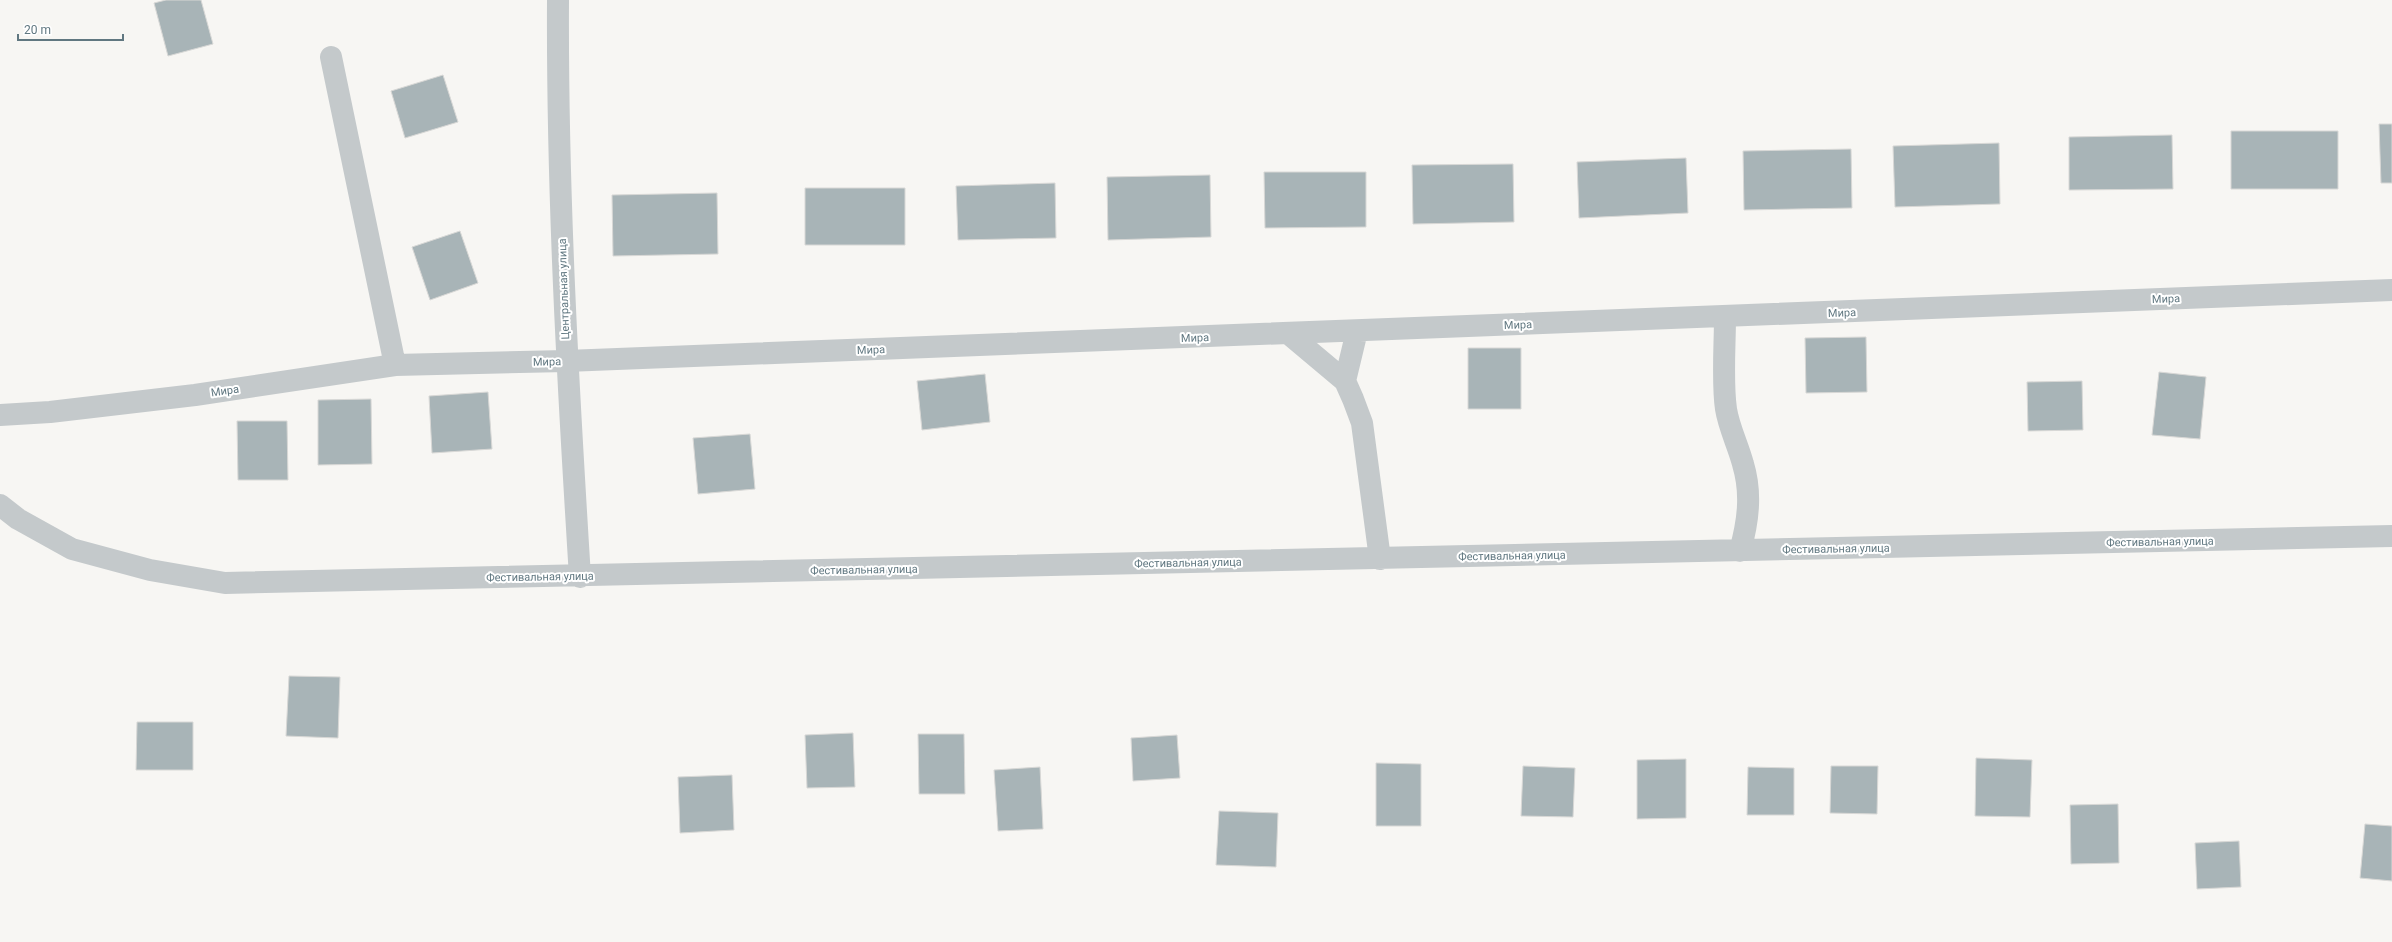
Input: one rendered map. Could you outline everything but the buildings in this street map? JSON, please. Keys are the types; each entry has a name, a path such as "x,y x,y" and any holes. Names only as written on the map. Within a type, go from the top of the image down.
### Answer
{"street":[{"name":"Центральная улица","path":"558,0 558,67 566,361 580,577"},
{"path":"331,57 395,365"},
{"name":"Мира","path":"0,415 50,412 188,396 395,365 566,361 1725,318 2392,290"},
{"path":"1725,318 1726,408 1730,428 1744,465 1749,498 1748,522 1740,551"},
{"path":"1345,381 1357,331"},
{"path":"1289,334 1345,381 1362,423 1380,559"},
{"name":"Фестивальная улица","path":"0,505 18,519 72,549 150,570 225,583 580,577 2392,536"}]}
